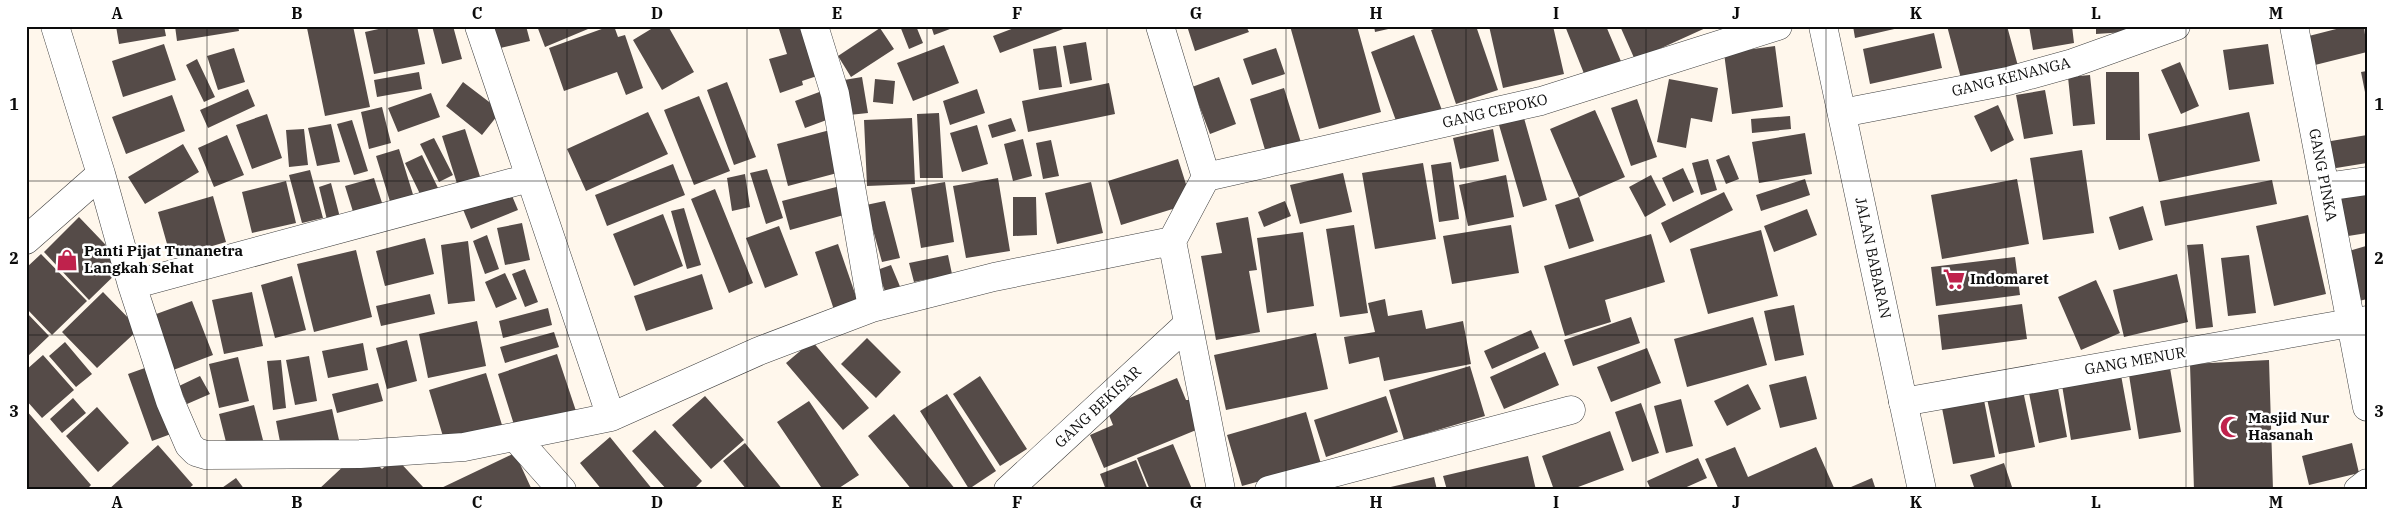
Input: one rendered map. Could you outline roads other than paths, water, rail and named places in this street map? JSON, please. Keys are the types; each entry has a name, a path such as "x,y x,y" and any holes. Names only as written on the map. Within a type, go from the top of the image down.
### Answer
{"street":[{"path":"56,26 101,174 132,285 180,427 189,445 196,452 206,455 360,454 464,447 611,417 759,351 872,308 994,278 1172,242"},
{"path":"479,26 611,417"},
{"path":"814,26 835,94 872,308"},
{"path":"1160,26 1206,177 1172,242 1220,490"},
{"name":"GANG CEPOKO","path":"1206,177 1541,101 1778,26"},
{"name":"JALAN BABARAN","path":"1823,26 1922,490"},
{"name":"GANG KENANGA","path":"1842,113 2008,81 2073,63 2176,26"},
{"name":"GANG PINKA","path":"2294,26 2325,187 2359,322 2367,407"},
{"path":"26,240 101,174"},
{"path":"132,285 529,178"},
{"path":"2325,187 2367,181"},
{"name":"GANG MENUR","path":"1903,402 2359,322"},
{"name":"GANG BEKISAR","path":"1008,490 1188,324"},
{"path":"1269,490 1571,410"},
{"path":"516,437 562,490"},
{"path":"2358,490 2367,483"}],"place":[{"name":"Panti Pijat Tunanetra Langkah Sehat","path":"67,260"},
{"name":"Indomaret","path":"1954,279"},
{"name":"Masjid Nur Hasanah","path":"2231,427"}]}
